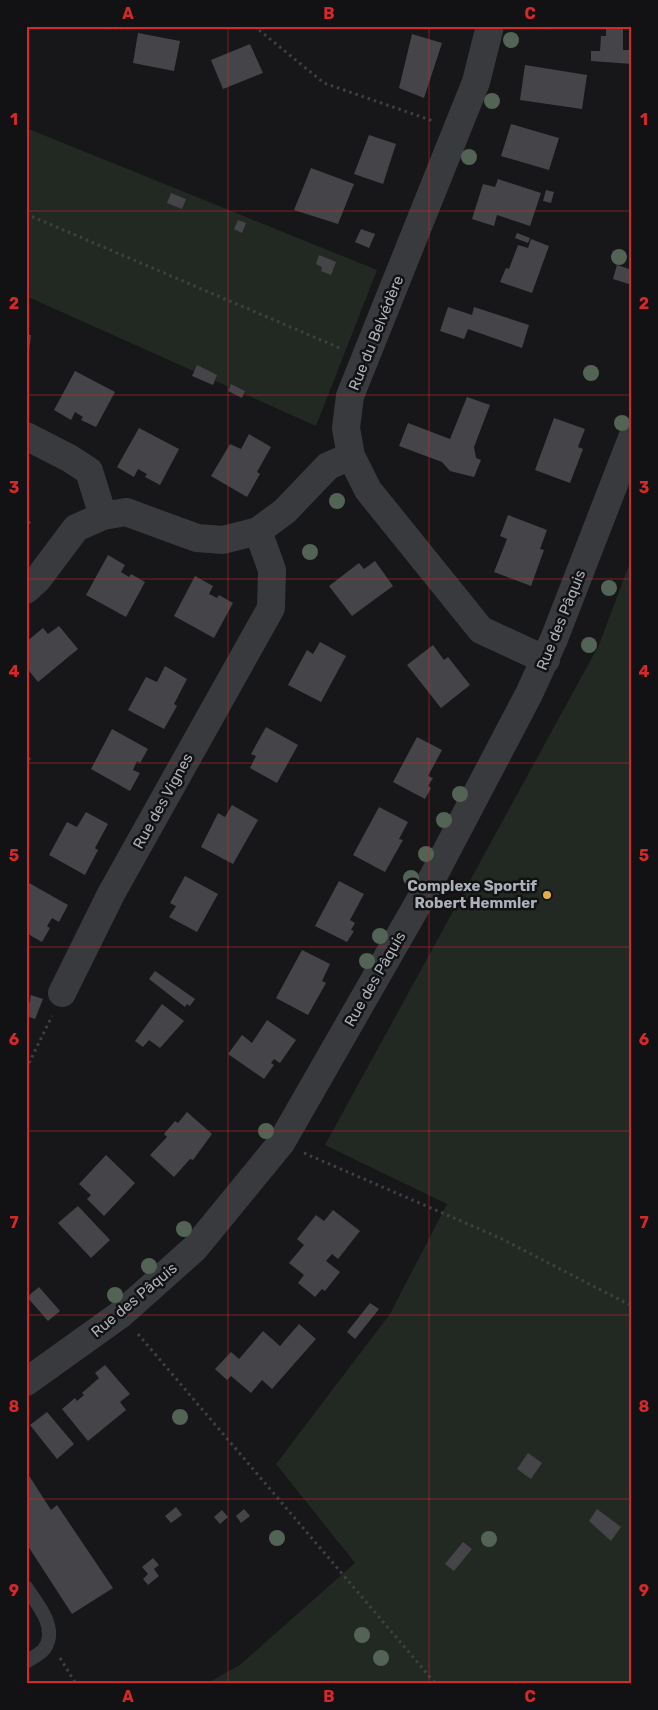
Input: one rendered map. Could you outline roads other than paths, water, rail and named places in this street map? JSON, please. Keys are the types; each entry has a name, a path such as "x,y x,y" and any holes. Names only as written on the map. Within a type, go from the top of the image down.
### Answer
{"street":[{"name":"Rue du Belvédère","path":"490,26 476,82 350,396 346,428 351,456 368,490 481,630 546,660"},
{"path":"26,436 69,458 88,471 103,516"},
{"name":"Rue des Pâquis","path":"26,1382 121,1314 195,1248 281,1143 427,888 546,660 632,438"},
{"path":"26,590 37,580 76,528 103,516 126,512 197,538 223,540 258,531 286,512 328,466 351,456"},
{"name":"Rue des Vignes","path":"62,993 112,894 271,608 272,570 258,531"}],"lane":[{"path":"26,1587 48,1622 50,1637 45,1649 26,1662"}],"place":[{"name":"Complexe Sportif Robert Hemmler","path":"547,895"}]}
